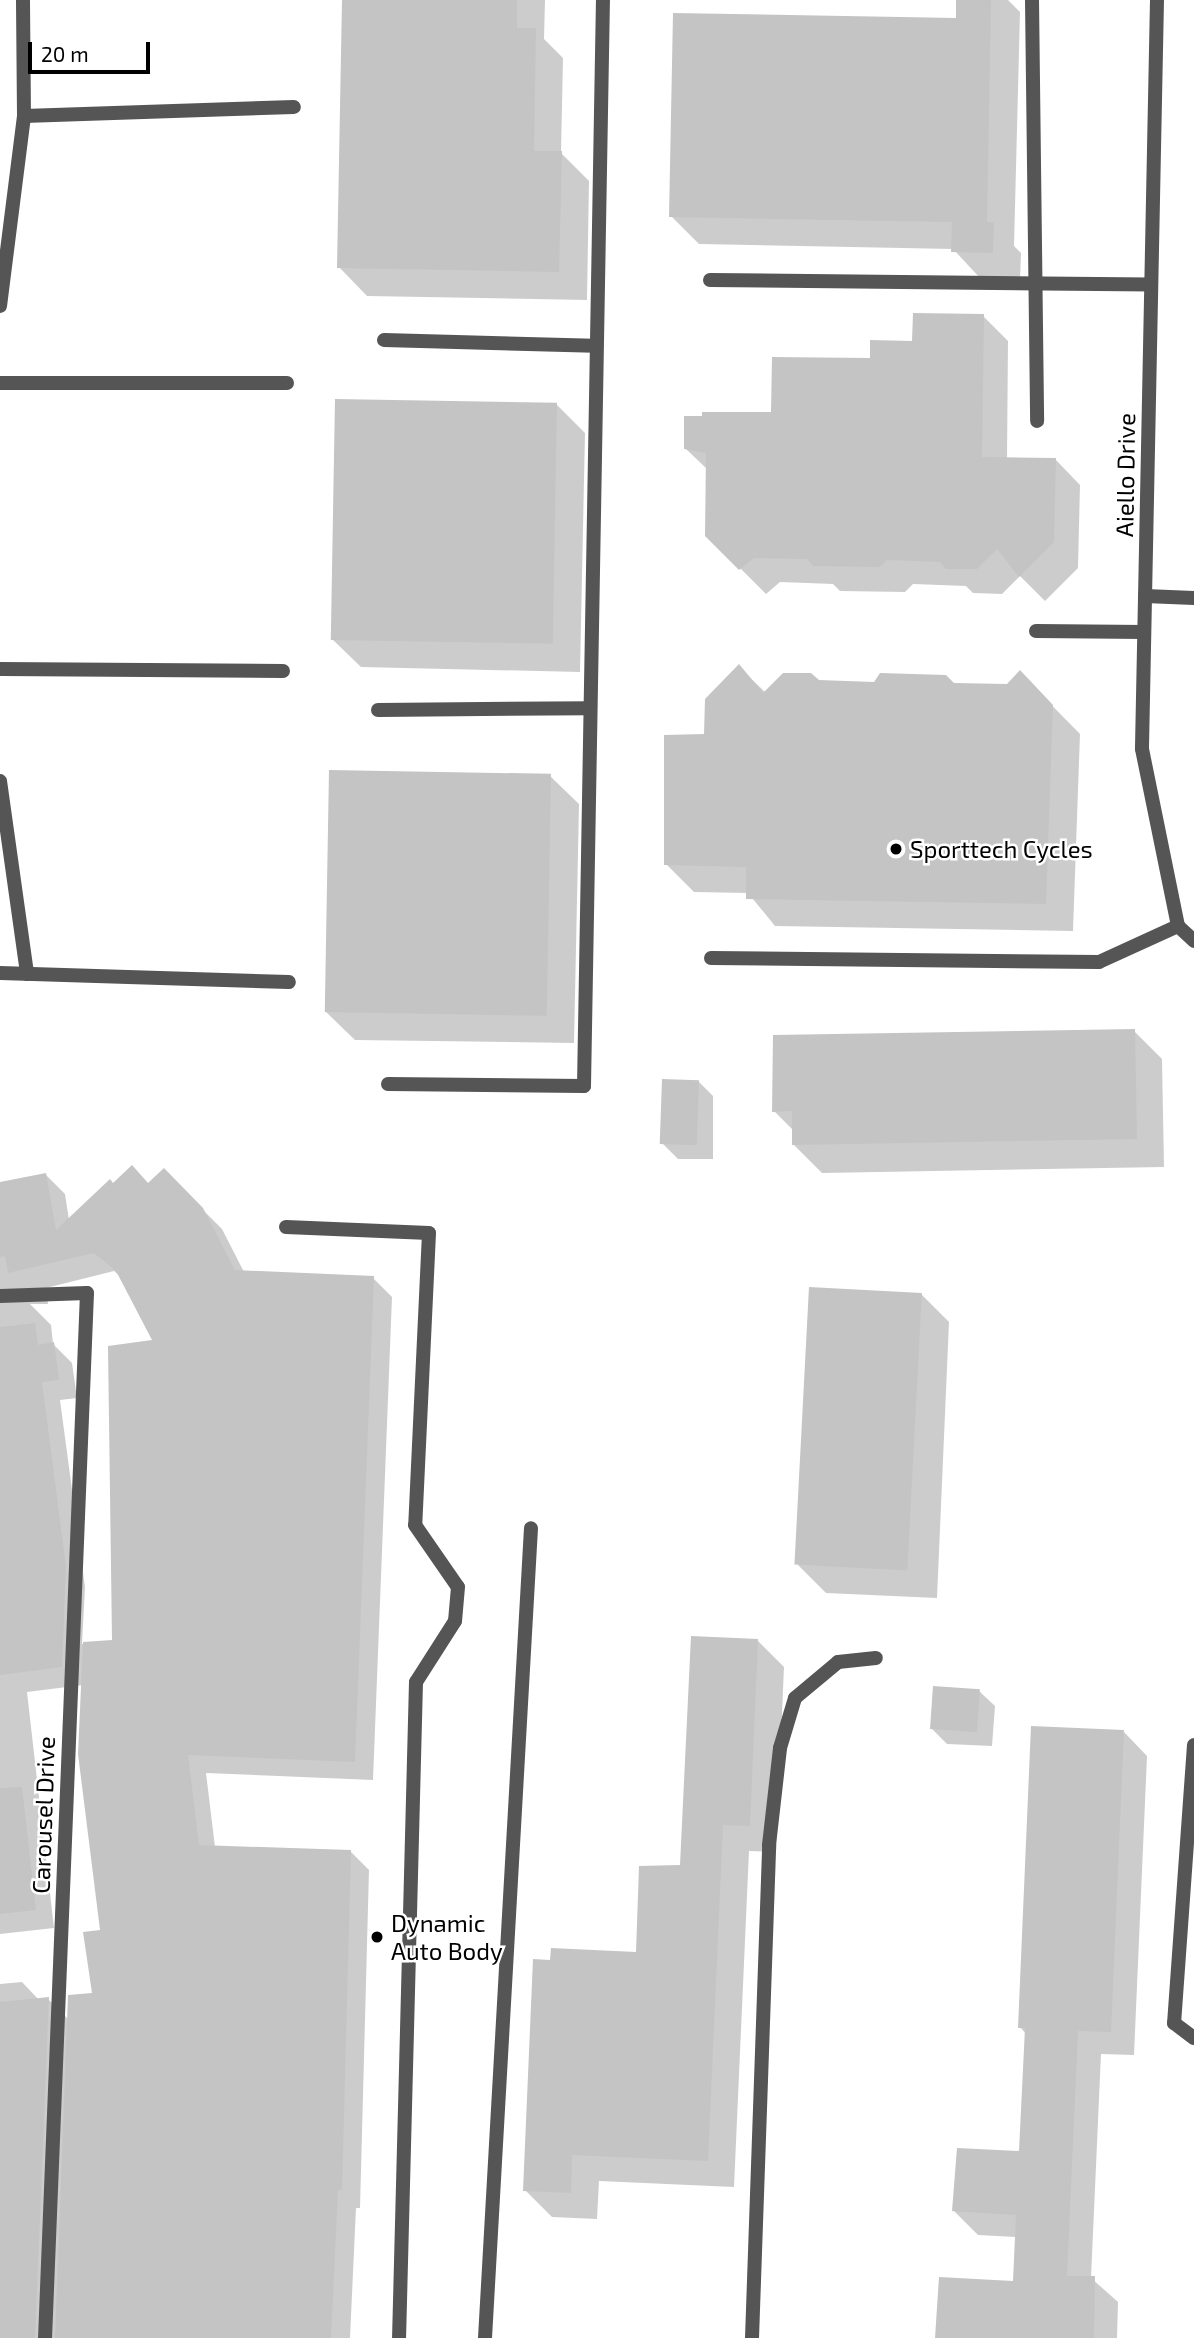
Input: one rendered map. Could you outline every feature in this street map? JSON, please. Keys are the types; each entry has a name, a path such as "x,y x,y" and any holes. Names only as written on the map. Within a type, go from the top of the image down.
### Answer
{"street":[{"path":"0,306 24,116 23,0"},
{"path":"388,1084 584,1086 594,346 603,0"},
{"path":"1032,0 1037,421"},
{"name":"Aiello Drive","path":"1157,0 1142,749 1178,926"},
{"path":"24,116 294,107"},
{"path":"710,280 1151,285"},
{"path":"384,340 594,346"},
{"path":"0,383 287,383"},
{"path":"1145,596 1194,598"},
{"path":"1036,631 1144,632"},
{"path":"0,669 283,671"},
{"path":"379,710 589,708"},
{"path":"0,781 27,974"},
{"path":"711,958 1099,962 1178,926 1194,941"},
{"path":"0,973 289,982"},
{"path":"286,1227 429,1233 415,1525 458,1587 455,1621 416,1682 399,2338"},
{"name":"Carousel Drive","path":"0,1296 87,1293 45,2338"},
{"path":"485,2338 531,1528"},
{"path":"752,2338 769,1845 780,1748 795,1698 838,1662 876,1658"},
{"path":"1194,1745 1174,2023 1194,2038"}],"building":[{"path":"342,0 517,0 517,28 536,28 534,151 562,151 559,272 337,268"},
{"path":"956,0 991,0 987,222 994,223 993,253 951,252 952,222 669,217 673,13 956,18"},
{"path":"913,313 984,314 982,457 1056,458 1054,542 1019,577 997,549 977,569 946,569 940,562 887,560 880,567 813,566 807,559 754,558 739,570 705,536 706,453 684,449 684,416 702,416 702,412 771,412 772,357 870,358 870,340 912,341"},
{"path":"335,399 557,403 553,644 331,640"},
{"path":"739,664 763,693 783,673 811,673 819,680 874,682 880,673 946,675 954,683 1007,684 1020,670 1053,705 1046,904 746,899 746,867 664,865 664,735 704,734 705,699"},
{"path":"329,770 551,774 547,1016 325,1012"},
{"path":"1135,1029 1137,1139 792,1145 792,1111 772,1112 773,1035"},
{"path":"662,1079 699,1080 697,1145 660,1144"},
{"path":"132,1165 148,1183 164,1168 203,1208 235,1270 374,1276 355,1762 188,1755 199,1845 351,1850 342,2190 338,2190 331,2338 55,2338 68,1995 92,1993 83,1932 100,1930 78,1754 83,1642 112,1640 108,1346 152,1340 116,1271 94,1253 8,1273 5,1256 0,1257 0,1182 46,1173 56,1230 110,1179 113,1183"},
{"path":"809,1287 922,1293 907,1571 794,1565"},
{"path":"35,1323 38,1345 54,1342 59,1380 42,1382 66,1567 62,1667 0,1675 0,1327"},
{"path":"691,1636 758,1639 750,1826 723,1825 708,2161 572,2155 571,2193 523,2191 533,1959 550,1960 551,1948 636,1952 639,1866 680,1865"},
{"path":"933,1686 980,1689 977,1732 930,1729"},
{"path":"1031,1726 1124,1730 1111,2032 1078,2031 1067,2276 1095,2276 1094,2338 935,2338 939,2277 1013,2281 1016,2215 952,2211 957,2148 1019,2151 1025,2028 1018,2028"},
{"path":"22,1787 36,1910 0,1914 0,1788"},
{"path":"49,1997 35,2338 0,2338 0,2002"}],"place":[{"name":"Sporttech Cycles","path":"896,849"},
{"name":"Dynamic Auto Body","path":"377,1937"}]}
